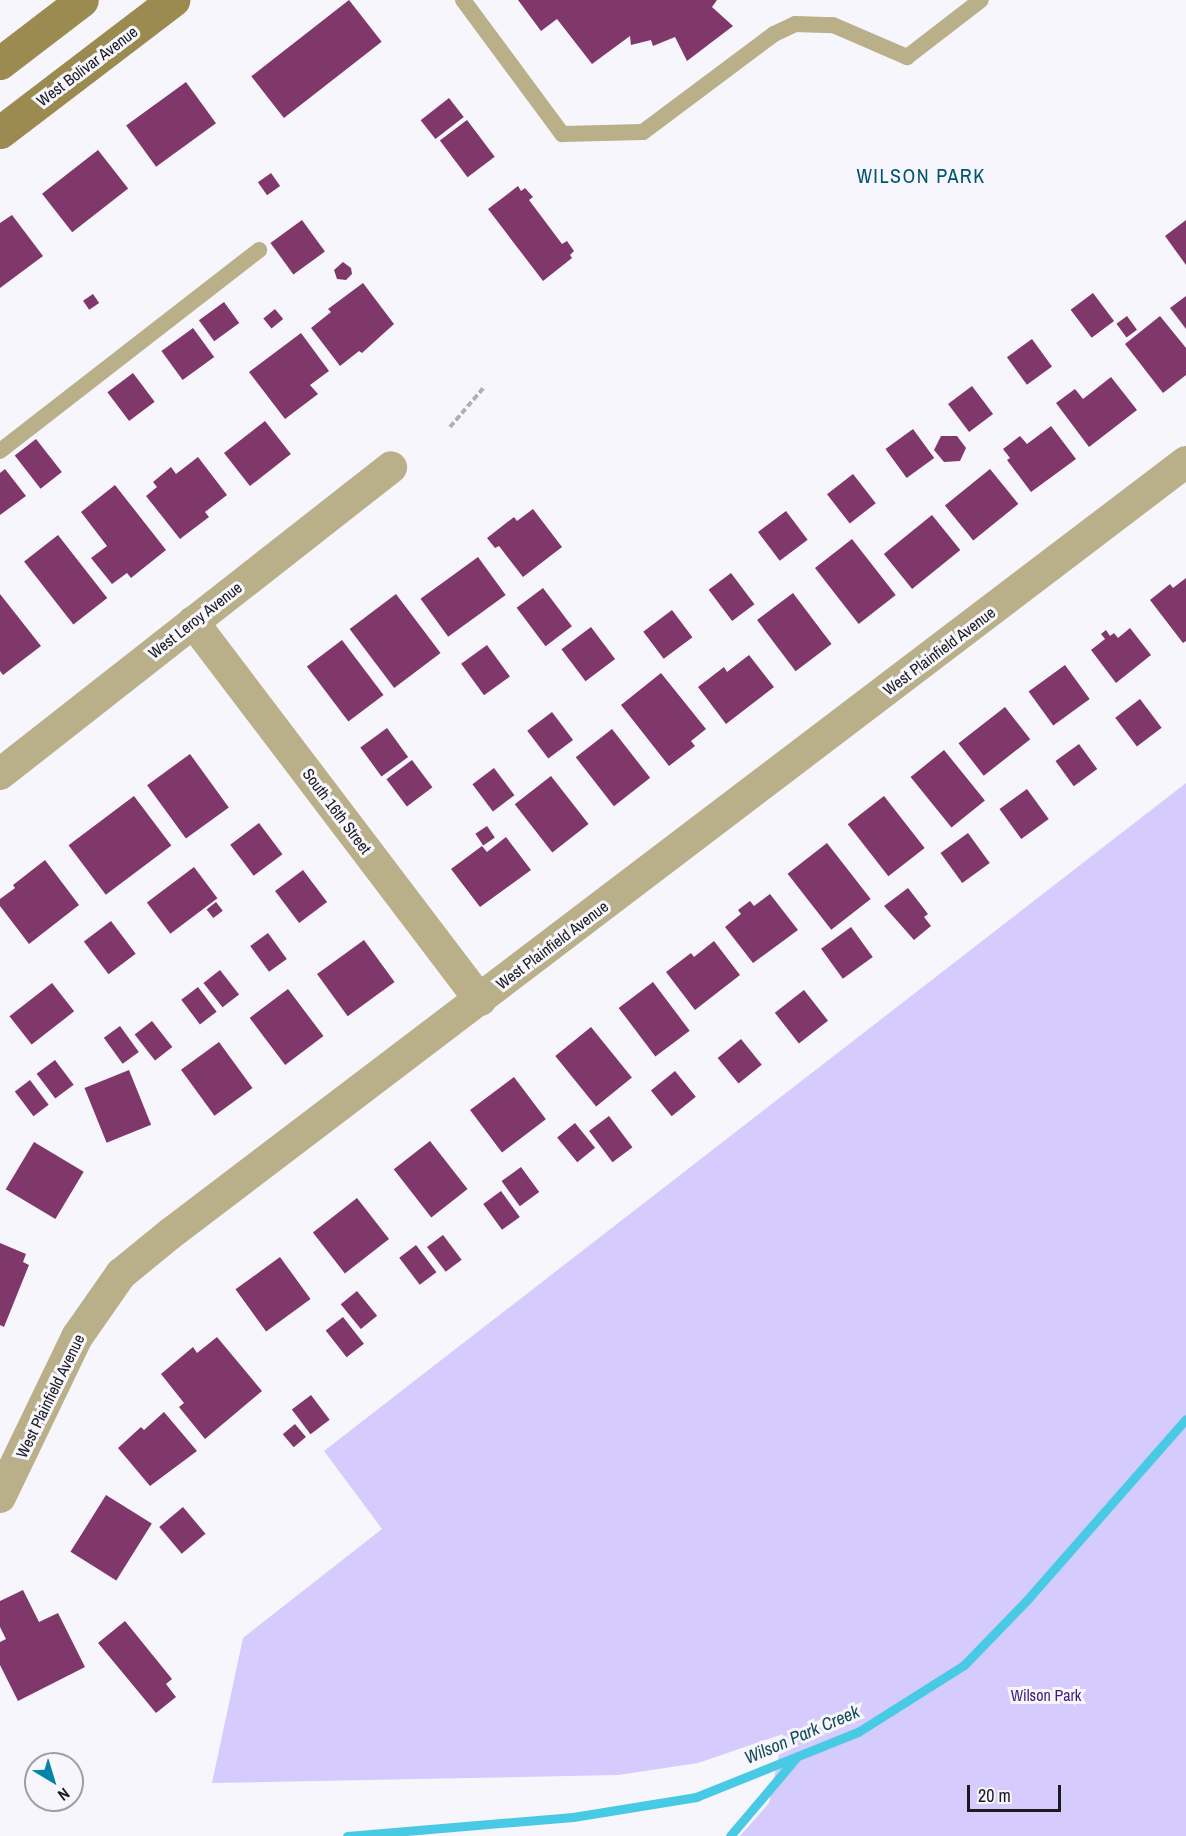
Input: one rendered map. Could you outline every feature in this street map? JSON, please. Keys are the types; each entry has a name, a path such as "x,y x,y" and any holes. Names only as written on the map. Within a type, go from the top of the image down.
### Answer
{"street":[{"path":"0,63 82,0"},
{"name":"West Bolivar Avenue","path":"0,132 173,0"},
{"name":"West Plainfield Avenue","path":"0,1497 77,1337 121,1274 170,1234 1186,462"},
{"name":"West Leroy Avenue","path":"0,774 391,467"},
{"name":"South 16th Street","path":"194,622 480,1000"}],"lane":[{"path":"463,0 562,134 643,132 774,34 795,24 833,25 907,57 981,0"},
{"path":"0,451 260,250"}],"path":[{"path":"450,427 485,386"}],"green space":[{"name":"Wilson Park","path":"1186,783 1186,1836 740,1836 769,1803 783,1734 698,1763 618,1775 212,1783 243,1638 382,1529 324,1451"}],"building":[{"path":"349,0 382,42 284,118 251,76"},
{"path":"518,0 717,0 712,7 733,26 687,61 675,37 653,46 651,40 631,45 630,36 592,64 557,19 541,31"},
{"path":"186,82 216,123 156,167 126,125"},
{"path":"449,98 464,117 435,139 421,120"},
{"path":"467,120 495,157 468,177 440,140"},
{"path":"98,150 128,189 72,232 42,194"},
{"path":"271,173 280,186 267,195 258,182"},
{"path":"518,186 521,191 525,188 533,197 529,200 562,244 567,241 574,251 570,255 572,258 543,281 488,209"},
{"path":"12,215 43,256 0,288 0,223"},
{"path":"302,220 325,252 293,274 270,243"},
{"path":"1186,220 1186,265 1165,236"},
{"path":"343,262 351,268 352,274 346,280 337,279 334,270"},
{"path":"363,283 394,324 362,353 359,351 340,366 311,328 331,312 328,309"},
{"path":"1093,293 1114,321 1092,338 1071,310"},
{"path":"93,294 99,303 89,310 83,301"},
{"path":"1186,296 1186,329 1170,308"},
{"path":"224,302 239,323 214,341 199,320"},
{"path":"275,309 283,319 272,329 263,318"},
{"path":"1127,316 1137,330 1126,337 1116,324"},
{"path":"1160,316 1186,348 1186,375 1163,393 1125,344"},
{"path":"193,328 214,357 183,380 161,351"},
{"path":"301,333 329,371 310,385 318,394 285,419 249,372"},
{"path":"1032,339 1052,367 1027,385 1007,357"},
{"path":"133,373 155,402 129,421 107,392"},
{"path":"1111,377 1137,410 1089,447 1056,403 1075,389 1083,399"},
{"path":"972,386 993,414 969,432 948,404"},
{"path":"265,421 291,454 250,486 224,453"},
{"path":"1051,426 1076,459 1031,492 1007,460 1010,458 1003,449 1020,436 1027,444"},
{"path":"913,429 934,458 907,478 885,449"},
{"path":"941,436 957,436 966,448 960,461 944,462 934,450"},
{"path":"36,439 62,472 41,489 15,456"},
{"path":"198,457 227,495 205,512 209,517 180,539 146,496 157,487 153,482 171,467 176,474"},
{"path":"5,469 26,496 0,515 0,473"},
{"path":"990,469 1018,504 973,540 945,506"},
{"path":"853,474 876,503 850,523 827,494"},
{"path":"115,485 166,550 131,578 127,573 112,584 91,558 107,546 81,512"},
{"path":"533,509 562,547 523,577 499,546 495,548 487,538 514,517 517,521"},
{"path":"786,511 808,540 780,561 758,532"},
{"path":"932,515 960,550 912,589 884,554"},
{"path":"58,535 107,598 73,625 24,561"},
{"path":"852,539 896,595 859,624 815,568"},
{"path":"478,557 506,595 448,637 421,599"},
{"path":"731,573 754,604 732,621 709,590"},
{"path":"1186,578 1186,641 1183,643 1150,600 1170,584 1173,588"},
{"path":"543,588 572,626 546,646 517,608"},
{"path":"793,593 832,644 796,671 757,620"},
{"path":"0,594 41,646 3,675 0,671"},
{"path":"396,594 441,653 394,688 350,629"},
{"path":"672,610 692,637 664,659 643,632"},
{"path":"591,627 615,659 586,681 561,649"},
{"path":"1130,628 1151,655 1116,683 1091,650 1105,639 1101,634 1106,630 1110,636 1114,633 1118,638"},
{"path":"342,640 384,695 348,722 307,666"},
{"path":"487,645 510,677 484,695 461,664"},
{"path":"749,655 774,687 726,724 698,687 724,667 727,672"},
{"path":"1065,665 1090,699 1053,725 1029,691"},
{"path":"661,673 706,729 691,741 695,746 669,766 621,705"},
{"path":"1140,699 1162,728 1137,746 1115,718"},
{"path":"1005,707 1030,739 984,776 959,743"},
{"path":"552,712 573,740 548,759 527,731"},
{"path":"387,728 408,757 381,777 360,747"},
{"path":"612,729 650,778 614,806 576,757"},
{"path":"1079,744 1097,769 1074,786 1056,761"},
{"path":"944,750 985,801 951,828 911,777"},
{"path":"190,754 229,807 186,839 147,785"},
{"path":"412,760 432,787 407,806 386,779"},
{"path":"494,768 514,795 493,811 472,784"},
{"path":"551,776 589,824 552,852 515,804"},
{"path":"1027,789 1049,819 1021,839 999,809"},
{"path":"134,796 171,846 106,895 69,845"},
{"path":"884,796 925,848 888,876 848,824"},
{"path":"259,823 282,854 254,876 230,845"},
{"path":"487,826 495,838 483,845 475,834"},
{"path":"968,833 990,863 962,883 940,853"},
{"path":"506,837 531,870 480,907 451,869 482,846 487,852"},
{"path":"827,843 871,899 831,930 788,874"},
{"path":"45,860 79,905 29,944 0,906 0,899 15,888 13,885"},
{"path":"194,867 217,898 170,934 147,903"},
{"path":"303,870 327,902 299,923 275,891"},
{"path":"908,888 928,914 924,917 931,926 914,940 884,906"},
{"path":"770,894 798,930 753,963 725,927 741,914 738,910 750,901 754,906"},
{"path":"216,902 223,911 213,918 207,909"},
{"path":"111,921 136,954 109,974 84,941"},
{"path":"851,927 873,957 843,979 821,949"},
{"path":"268,933 287,959 269,972 250,946"},
{"path":"364,940 395,982 348,1016 317,974"},
{"path":"714,941 740,975 695,1010 666,972 691,953 694,957"},
{"path":"220,970 239,994 223,1007 203,983"},
{"path":"653,982 690,1031 655,1057 619,1008"},
{"path":"52,983 74,1011 32,1045 9,1016"},
{"path":"198,987 217,1012 200,1024 181,1000"},
{"path":"288,989 324,1036 285,1065 250,1018"},
{"path":"804,990 828,1021 799,1044 775,1013"},
{"path":"152,1021 172,1047 155,1061 135,1035"},
{"path":"120,1026 139,1052 123,1064 104,1038"},
{"path":"591,1027 632,1078 596,1106 555,1056"},
{"path":"741,1039 762,1065 738,1084 718,1058"},
{"path":"219,1042 253,1088 214,1116 181,1070"},
{"path":"55,1060 74,1085 55,1099 37,1074"},
{"path":"129,1070 151,1125 107,1143 84,1088"},
{"path":"675,1071 696,1097 672,1116 651,1091"},
{"path":"514,1077 546,1119 502,1152 470,1110"},
{"path":"30,1080 49,1105 33,1116 15,1091"},
{"path":"609,1116 632,1147 613,1162 589,1131"},
{"path":"575,1123 595,1148 577,1162 557,1137"},
{"path":"430,1141 468,1189 431,1217 394,1169"},
{"path":"34,1142 84,1172 55,1219 6,1189"},
{"path":"521,1167 539,1192 520,1206 502,1181"},
{"path":"501,1191 520,1217 502,1230 483,1204"},
{"path":"357,1198 389,1239 345,1273 313,1232"},
{"path":"443,1235 462,1260 446,1272 427,1247"},
{"path":"0,1243 26,1254 23,1262 29,1265 4,1327 0,1325"},
{"path":"416,1245 436,1272 420,1285 399,1258"},
{"path":"280,1257 311,1299 266,1331 236,1289"},
{"path":"357,1291 377,1316 361,1329 341,1304"},
{"path":"343,1317 364,1344 347,1357 326,1331"},
{"path":"217,1337 262,1391 205,1439 179,1407 184,1403 161,1374 193,1347 197,1353"},
{"path":"311,1395 330,1420 310,1434 292,1409"},
{"path":"164,1412 197,1451 150,1486 118,1448 141,1427 144,1430"},
{"path":"295,1424 306,1437 294,1447 283,1434"},
{"path":"106,1495 152,1524 116,1580 70,1552"},
{"path":"183,1507 205,1534 182,1554 159,1527"},
{"path":"23,1590 39,1622 58,1613 85,1667 18,1701 0,1665 0,1642 6,1639 0,1627 0,1601"},
{"path":"125,1621 172,1679 166,1684 176,1697 156,1713 98,1643"}],"waterway":[{"name":"Wilson Park Creek","path":"347,1836 573,1817 696,1797 858,1732 964,1665 1026,1601 1186,1419"},
{"path":"730,1836 795,1759"}],"district":[{"name":"WILSON PARK","path":"921,175"}]}
